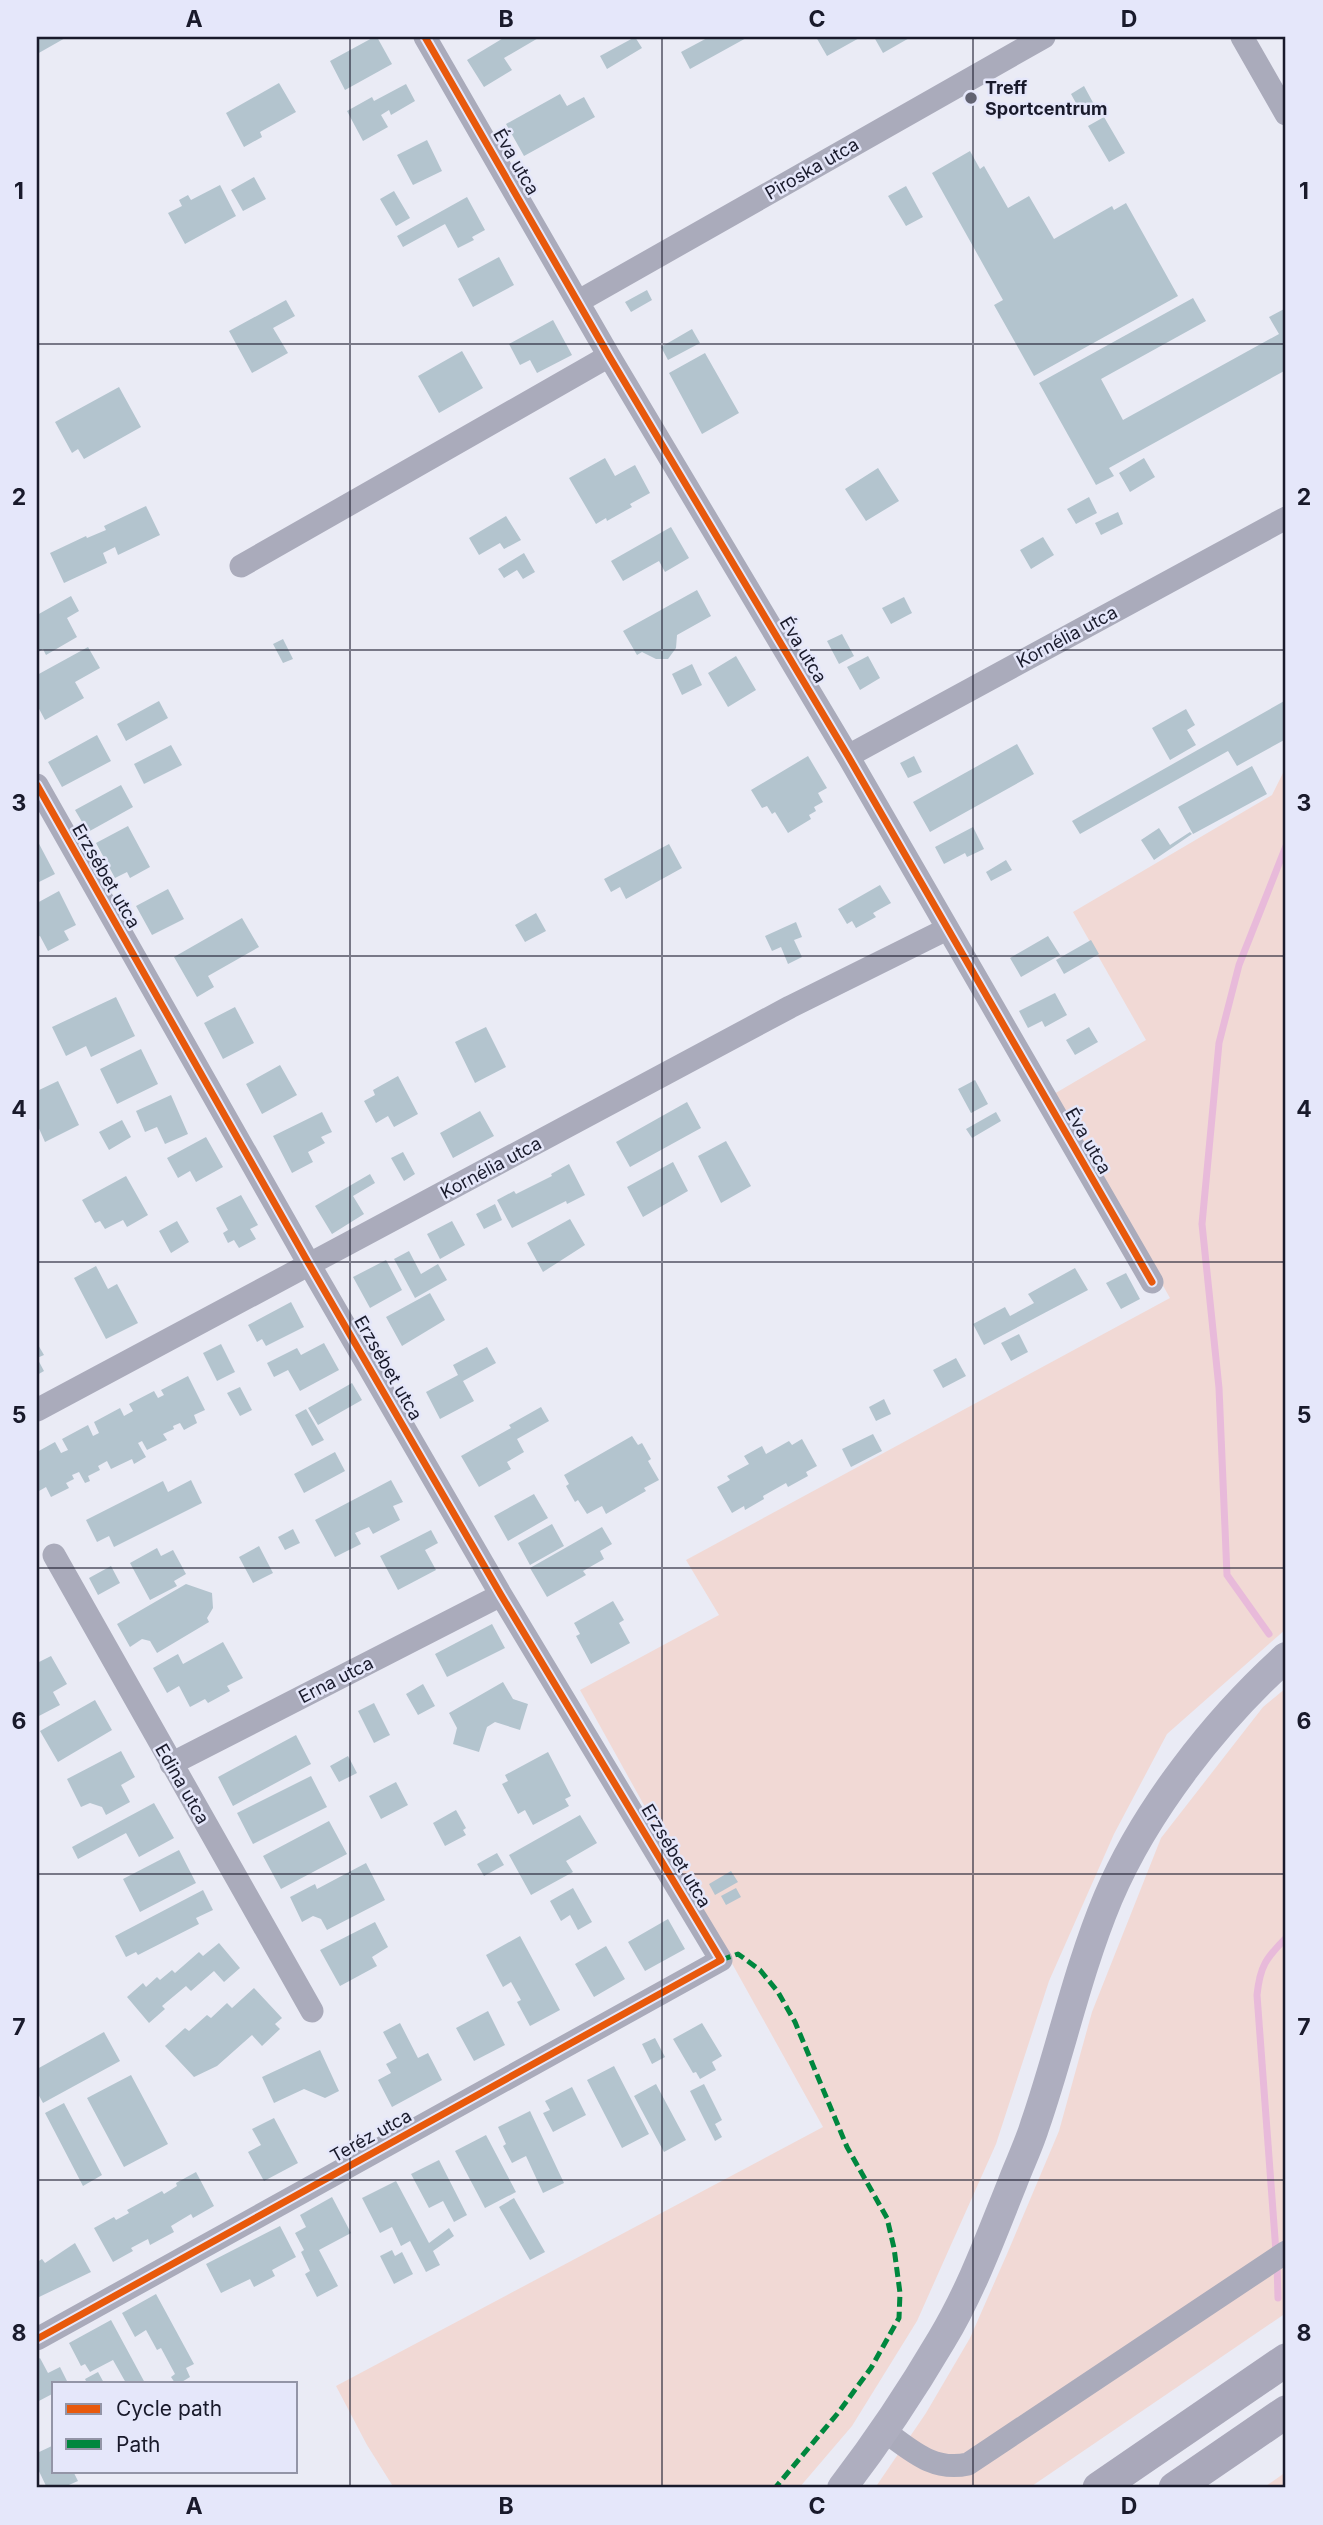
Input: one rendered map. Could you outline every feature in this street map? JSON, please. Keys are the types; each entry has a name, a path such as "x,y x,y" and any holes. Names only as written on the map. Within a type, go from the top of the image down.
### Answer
{"highway":[{"path":"1099,2488 1286,2360"},
{"path":"1175,2488 1286,2412"}],"main road":[{"path":"842,2488 943,2337 978,2266 1035,2127 1085,1961 1105,1907 1133,1849 1193,1758 1260,1682 1286,1657"}],"street":[{"name":"Éva utca","path":"425,37 610,356 848,756 1152,1282"},
{"name":"Piroska utca","path":"579,301 1044,37"},
{"path":"1242,37 1286,114"},
{"path":"241,566 610,356"},
{"name":"Kornélia utca","path":"848,756 1286,518"},
{"name":"Erzsébet utca","path":"37,785 501,1595 721,1961"},
{"name":"Kornélia utca","path":"37,1410 790,1007 947,929"},
{"name":"Edina utca","path":"54,1555 312,2011"},
{"name":"Erna utca","path":"171,1764 501,1595"},
{"name":"Teréz utca","path":"37,2339 721,1961"},
{"path":"883,2430 925,2460 953,2468 968,2464 1286,2252"}],"shaded area":[{"path":"1286,767 1286,1629 1167,1734 1114,1834 1049,1981 996,2144 917,2321 852,2426 799,2488 394,2488 367,2445 336,2386 823,2127 580,1690 719,1615 686,1560 1170,1298 1054,1094 1146,1040 1073,912 1272,795"},
{"path":"1286,1688 1286,2313 1029,2488 875,2488 926,2413 970,2338 1007,2254 1059,2131 1092,2012 1161,1838 1263,1707"},
{"path":"1286,2472 1286,2488 1263,2488"}],"building":[{"path":"37,37 67,37 37,54"},
{"path":"377,37 392,64 345,90 330,61"},
{"path":"505,37 540,37 504,58 512,70 484,87 467,60"},
{"path":"635,37 642,48 607,69 600,56"},
{"path":"709,37 748,37 690,69 681,52"},
{"path":"816,37 861,37 827,56"},
{"path":"874,37 911,37 883,53"},
{"path":"279,83 296,112 260,132 262,137 244,147 226,113"},
{"path":"406,84 415,101 391,115 389,110 381,115 388,127 363,141 347,111 372,97 374,101"},
{"path":"1084,86 1096,108 1083,116 1071,94"},
{"path":"560,94 567,106 584,97 595,117 524,156 506,124"},
{"path":"1104,117 1125,153 1109,162 1088,126"},
{"path":"427,140 442,171 413,185 397,155"},
{"path":"970,151 980,169 984,166 1008,208 1029,196 1054,239 1112,206 1114,210 1126,203 1178,296 1034,376 994,305 1003,300 932,173"},
{"path":"254,177 266,199 243,211 231,190"},
{"path":"220,185 236,216 185,244 168,213 182,206 179,200 188,195 191,200"},
{"path":"906,186 923,217 906,226 888,196"},
{"path":"394,191 410,218 396,226 380,199"},
{"path":"467,197 485,230 472,237 474,240 458,248 445,224 403,247 397,236"},
{"path":"499,257 514,285 473,307 458,279"},
{"path":"647,290 652,300 631,312 625,302"},
{"path":"1193,298 1206,321 1101,379 1123,420 1279,334 1269,317 1286,308 1286,370 1109,468 1114,476 1096,485 1039,383"},
{"path":"286,300 295,316 273,328 288,353 252,373 229,331"},
{"path":"553,320 572,355 537,373 530,360 520,365 509,344"},
{"path":"692,329 700,343 668,360 661,347"},
{"path":"462,351 483,388 439,413 418,376"},
{"path":"705,353 739,413 702,434 669,373"},
{"path":"119,387 141,427 84,459 78,449 72,453 55,422"},
{"path":"605,458 615,476 635,465 650,493 630,504 632,507 596,524 569,478"},
{"path":"1144,458 1155,477 1130,492 1119,473"},
{"path":"878,468 899,501 866,521 845,489"},
{"path":"1089,497 1097,513 1076,524 1067,509"},
{"path":"146,506 160,535 118,555 115,547 103,553 107,563 64,583 50,553 106,530 104,526"},
{"path":"1118,512 1123,524 1101,535 1095,523"},
{"path":"506,516 521,540 504,549 500,543 479,555 469,538"},
{"path":"671,527 689,558 665,572 659,561 623,581 611,561"},
{"path":"1043,537 1054,555 1031,569 1020,550"},
{"path":"524,553 535,572 523,579 517,570 504,578 498,569"},
{"path":"697,590 711,616 677,635 676,648 668,659 656,659 642,652 637,655 623,631"},
{"path":"71,596 79,611 67,618 77,637 46,655 43,649 37,653 37,615"},
{"path":"904,597 912,613 891,624 882,608"},
{"path":"842,634 854,656 839,664 827,641"},
{"path":"283,639 293,659 283,663 273,644"},
{"path":"88,647 100,668 75,682 84,698 45,720 37,705 37,675"},
{"path":"736,656 756,690 728,707 708,673"},
{"path":"868,656 880,678 860,690 847,667"},
{"path":"692,664 702,685 682,695 672,674"},
{"path":"1286,700 1286,739 1237,766 1228,751 1080,834 1072,821"},
{"path":"159,701 168,718 126,741 117,724"},
{"path":"1186,709 1195,725 1187,730 1196,745 1170,760 1152,728"},
{"path":"97,735 111,761 62,787 48,762"},
{"path":"1017,744 1034,774 930,832 913,802"},
{"path":"171,745 182,765 144,784 134,764"},
{"path":"808,756 827,788 818,793 823,802 814,807 816,811 809,815 811,819 788,833 775,812 772,814 767,806 762,808 751,790"},
{"path":"914,756 922,772 908,778 900,763"},
{"path":"1252,766 1267,794 1193,834 1178,807"},
{"path":"121,785 133,807 88,832 75,810"},
{"path":"128,826 150,867 130,878 127,872 115,878 96,843"},
{"path":"973,827 984,849 967,857 965,853 944,864 935,847"},
{"path":"1159,828 1170,845 1190,832 1192,834 1154,860 1141,840"},
{"path":"37,840 55,874 37,883"},
{"path":"669,844 682,868 626,899 620,887 611,892 604,879"},
{"path":"1006,860 1012,870 991,881 986,872"},
{"path":"880,885 891,903 873,913 876,917 856,928 852,921 847,924 838,909"},
{"path":"168,889 184,919 152,935 136,906"},
{"path":"59,891 76,925 64,931 69,940 48,951 40,936 37,937 37,903"},
{"path":"536,913 546,931 525,942 515,925"},
{"path":"242,918 259,947 208,976 214,987 197,997 174,957"},
{"path":"796,922 802,937 794,940 802,957 788,964 781,947 772,951 765,936"},
{"path":"1048,936 1060,955 1021,977 1010,958"},
{"path":"1091,940 1099,954 1064,974 1056,960"},
{"path":"1055,993 1067,1015 1045,1027 1042,1021 1028,1028 1019,1011"},
{"path":"116,997 135,1036 91,1057 86,1046 66,1056 52,1027"},
{"path":"235,1007 254,1043 223,1059 204,1023"},
{"path":"486,1027 506,1067 475,1083 455,1042"},
{"path":"1089,1027 1098,1042 1075,1055 1066,1040"},
{"path":"141,1049 158,1084 117,1104 100,1069"},
{"path":"280,1065 297,1095 262,1114 246,1084"},
{"path":"398,1076 418,1114 394,1127 388,1116 376,1123 364,1101 375,1095 373,1090"},
{"path":"975,1080 988,1104 971,1113 958,1089"},
{"path":"58,1081 79,1125 45,1142 37,1124 37,1091"},
{"path":"171,1095 188,1134 165,1144 157,1127 145,1132 136,1111"},
{"path":"687,1102 701,1128 630,1167 616,1142"},
{"path":"480,1111 494,1136 453,1158 440,1133"},
{"path":"322,1112 332,1132 321,1137 325,1143 308,1152 313,1162 292,1173 273,1136"},
{"path":"996,1112 1001,1121 972,1138 966,1129"},
{"path":"122,1120 131,1137 109,1150 99,1132"},
{"path":"206,1137 223,1167 196,1182 190,1171 178,1178 167,1158"},
{"path":"726,1141 751,1186 721,1203 698,1156"},
{"path":"403,1152 415,1174 404,1181 391,1158"},
{"path":"673,1162 688,1191 643,1217 627,1187"},
{"path":"569,1164 585,1195 567,1204 566,1201 512,1228 497,1200 552,1176 551,1174"},
{"path":"370,1174 375,1183 353,1196 364,1214 332,1234 315,1206"},
{"path":"126,1176 148,1215 127,1227 123,1220 105,1229 100,1221 95,1223 82,1200"},
{"path":"241,1195 258,1225 250,1229 256,1239 239,1248 234,1240 228,1243 223,1233 228,1230 216,1208"},
{"path":"495,1204 502,1220 484,1229 476,1214"},
{"path":"570,1219 585,1245 543,1272 527,1243"},
{"path":"177,1221 189,1242 171,1253 159,1231"},
{"path":"452,1221 465,1245 440,1259 427,1234"},
{"path":"409,1251 421,1274 438,1264 447,1280 415,1298 394,1259"},
{"path":"386,1260 402,1290 370,1308 353,1277"},
{"path":"96,1266 108,1289 117,1284 138,1323 106,1339 74,1278"},
{"path":"1075,1268 1088,1290 984,1345 973,1324 1005,1307 1010,1316 1034,1303 1028,1294"},
{"path":"1126,1273 1140,1299 1121,1309 1106,1283"},
{"path":"430,1293 445,1320 402,1346 386,1317"},
{"path":"291,1302 304,1327 266,1346 262,1339 257,1342 248,1325"},
{"path":"1019,1334 1028,1352 1011,1361 1001,1343"},
{"path":"37,1343 44,1355 37,1358"},
{"path":"324,1343 339,1370 300,1391 288,1370 274,1377 267,1363 297,1348 301,1355"},
{"path":"221,1344 235,1372 217,1381 203,1353"},
{"path":"487,1347 496,1363 463,1381 474,1401 440,1419 426,1392 458,1375 453,1365"},
{"path":"37,1358 44,1371 37,1375"},
{"path":"956,1358 966,1376 943,1388 933,1370"},
{"path":"188,1376 205,1410 194,1415 197,1423 184,1430 180,1423 173,1426 174,1429 163,1434 167,1440 147,1450 142,1441 138,1443 146,1457 134,1464 132,1459 111,1469 107,1461 98,1466 100,1470 88,1476 90,1481 85,1483 79,1472 72,1475 74,1479 66,1483 69,1488 51,1497 46,1487 39,1491 37,1452 55,1442 61,1453 68,1450 62,1439 88,1425 93,1436 99,1433 94,1422 120,1408 124,1416 133,1411 129,1404 154,1391 158,1398 164,1395 161,1390"},
{"path":"352,1383 362,1400 318,1425 308,1408"},
{"path":"240,1387 252,1410 240,1416 227,1393"},
{"path":"884,1399 891,1414 876,1421 869,1407"},
{"path":"541,1407 549,1421 517,1439 524,1452 507,1462 511,1469 479,1487 461,1456 511,1428 509,1425"},
{"path":"306,1409 324,1440 312,1446 295,1415"},
{"path":"873,1434 882,1451 851,1467 842,1449"},
{"path":"632,1436 638,1445 642,1443 659,1480 644,1488 646,1491 606,1514 602,1506 587,1514 578,1500 575,1502 566,1486 569,1484 564,1475"},
{"path":"802,1439 817,1466 806,1472 808,1476 788,1487 786,1483 745,1510 744,1506 732,1513 717,1487 730,1480 727,1476 749,1464 744,1456 762,1446 766,1454 789,1441 792,1445"},
{"path":"335,1452 345,1471 304,1493 294,1474"},
{"path":"191,1480 202,1503 114,1547 109,1536 97,1542 86,1520 163,1481 168,1492"},
{"path":"391,1480 403,1502 393,1506 400,1520 373,1534 369,1527 355,1533 361,1544 335,1557 315,1520"},
{"path":"534,1494 548,1518 508,1541 494,1516"},
{"path":"552,1524 564,1546 530,1565 518,1543"},
{"path":"602,1527 612,1544 600,1551 604,1559 583,1571 586,1575 547,1597 530,1568"},
{"path":"293,1529 300,1543 285,1550 278,1537"},
{"path":"431,1530 438,1543 425,1550 436,1570 398,1590 380,1556"},
{"path":"259,1546 273,1573 253,1583 239,1557"},
{"path":"157,1548 161,1556 173,1550 186,1574 174,1581 177,1586 150,1600 130,1563"},
{"path":"111,1566 120,1583 98,1595 89,1578"},
{"path":"186,1584 212,1593 213,1608 207,1618 209,1622 157,1653 150,1641 142,1639 130,1647 117,1624"},
{"path":"613,1601 624,1620 619,1623 630,1643 591,1664 576,1636 580,1634 574,1623"},
{"path":"492,1624 505,1648 447,1677 435,1654"},
{"path":"223,1642 243,1678 227,1686 230,1691 208,1703 205,1699 190,1707 179,1686 167,1693 153,1668 178,1654 183,1664"},
{"path":"51,1656 67,1684 53,1692 60,1705 37,1717 37,1663"},
{"path":"503,1682 513,1699 528,1704 520,1730 495,1722 487,1727 479,1752 453,1744 457,1728 449,1713"},
{"path":"423,1684 435,1706 418,1715 406,1694"},
{"path":"95,1700 112,1730 58,1762 40,1731"},
{"path":"374,1703 390,1735 374,1743 358,1711"},
{"path":"296,1735 311,1764 233,1806 218,1777"},
{"path":"121,1751 135,1777 121,1785 130,1802 106,1815 102,1807 90,1803 81,1807 67,1779"},
{"path":"548,1752 571,1796 565,1799 569,1806 533,1825 525,1810 518,1814 502,1784 508,1781 505,1775"},
{"path":"348,1756 357,1773 339,1782 330,1766"},
{"path":"311,1776 327,1807 253,1844 237,1813"},
{"path":"396,1782 408,1805 381,1819 369,1796"},
{"path":"154,1803 174,1838 139,1857 126,1833 78,1859 72,1847"},
{"path":"456,1810 466,1828 463,1830 466,1835 445,1846 433,1823"},
{"path":"580,1815 597,1843 566,1861 573,1872 531,1895 509,1855"},
{"path":"329,1821 347,1854 281,1889 263,1856"},
{"path":"179,1850 196,1883 140,1912 123,1879"},
{"path":"497,1853 504,1865 484,1876 477,1864"},
{"path":"366,1863 385,1900 327,1930 321,1919 313,1916 302,1922 290,1897 315,1884 317,1889"},
{"path":"731,1871 738,1882 715,1895 709,1884"},
{"path":"573,1888 592,1922 578,1930 570,1915 561,1921 550,1901"},
{"path":"736,1888 741,1897 726,1905 721,1896"},
{"path":"203,1890 213,1910 196,1918 199,1924 138,1955 136,1952 126,1957 115,1936"},
{"path":"668,1919 685,1949 645,1971 628,1942"},
{"path":"375,1922 388,1947 372,1957 377,1966 340,1986 320,1950"},
{"path":"520,1936 560,2010 530,2026 517,2002 521,2000 511,1982 503,1987 486,1955"},
{"path":"219,1943 240,1968 224,1982 214,1971 191,1991 186,1986 162,2006 165,2009 149,2023 127,1997 143,1983 146,1987 157,1977 160,1980 172,1970 175,1973 199,1952 203,1956"},
{"path":"606,1946 625,1979 594,1997 575,1964"},
{"path":"254,1988 282,2018 275,2024 280,2029 262,2046 252,2035 217,2066 194,2077 165,2046 185,2028 189,2031 207,2015 211,2018 227,2003 232,2008"},
{"path":"488,2011 505,2045 474,2061 456,2028"},
{"path":"400,2023 418,2058 428,2053 442,2080 392,2107 378,2080 391,2073 386,2064 397,2058 383,2032"},
{"path":"702,2023 722,2056 712,2062 716,2070 700,2079 696,2072 693,2073 673,2039"},
{"path":"104,2032 120,2061 43,2103 37,2092 37,2069"},
{"path":"655,2038 665,2057 652,2064 642,2044"},
{"path":"320,2050 339,2091 325,2098 304,2089 274,2103 262,2077"},
{"path":"614,2066 649,2134 622,2148 587,2080"},
{"path":"131,2075 168,2144 124,2167 87,2098"},
{"path":"656,2084 686,2140 664,2152 634,2096"},
{"path":"704,2084 722,2120 715,2124 722,2137 715,2141 690,2091"},
{"path":"572,2087 586,2115 553,2132 543,2113 550,2110 545,2101"},
{"path":"64,2103 102,2175 83,2186 45,2113"},
{"path":"530,2111 564,2183 543,2193 526,2156 512,2163 503,2146 506,2144 498,2127"},
{"path":"274,2118 298,2163 264,2181 248,2152 261,2145 252,2129"},
{"path":"486,2135 516,2192 485,2208 455,2151"},
{"path":"439,2160 467,2215 454,2222 443,2201 429,2208 411,2174"},
{"path":"196,2172 214,2206 193,2218 191,2214 171,2226 174,2232 150,2245 148,2239 113,2262 94,2228 114,2217 116,2220 129,2213 127,2210 162,2191 164,2194 177,2186 176,2183"},
{"path":"396,2181 429,2243 449,2228 454,2236 433,2251 440,2265 426,2272 410,2241 401,2246 392,2227 380,2233 362,2198"},
{"path":"332,2197 351,2233 319,2250 338,2286 317,2297 305,2274 310,2271 301,2252 304,2250 295,2233 306,2227 300,2215"},
{"path":"514,2198 545,2252 530,2260 499,2207"},
{"path":"280,2226 296,2257 272,2270 275,2276 254,2287 250,2279 221,2293 206,2264"},
{"path":"75,2243 91,2272 37,2298 37,2262 42,2259 45,2263"},
{"path":"392,2250 395,2256 402,2252 413,2274 394,2284 380,2256"},
{"path":"156,2294 194,2364 186,2368 190,2377 182,2382 174,2382 171,2377 175,2374 161,2348 157,2350 146,2330 135,2337 122,2313"},
{"path":"111,2320 144,2382 125,2382 113,2360 90,2372 85,2364 81,2366 69,2343"},
{"path":"40,2358 48,2373 60,2367 68,2382 52,2382 52,2394 37,2402 37,2360"},
{"path":"98,2372 103,2382 86,2382 85,2379"},
{"path":"52,2446 52,2472 74,2472 78,2481 62,2488 47,2488 37,2467 37,2453"}],"waterway":[{"path":"1269,1634 1227,1575 1219,1388 1202,1224 1219,1043 1239,965 1286,846"},
{"path":"1276,2252 1257,1995 1265,1963 1286,1938"},
{"path":"1277,2264 1278,2298"}],"marked path":[{"path":"721,1960 738,1954 760,1970 778,1992 795,2022 847,2147 887,2218 900,2293 899,2318 871,2368 838,2413 775,2488"}],"cycle path":[{"path":"425,37 609,356 848,756 1152,1282"},
{"path":"37,785 501,1595 721,1960 37,2339"}],"place":[{"name":"Treff Sportcentrum","path":"971,98"}]}
